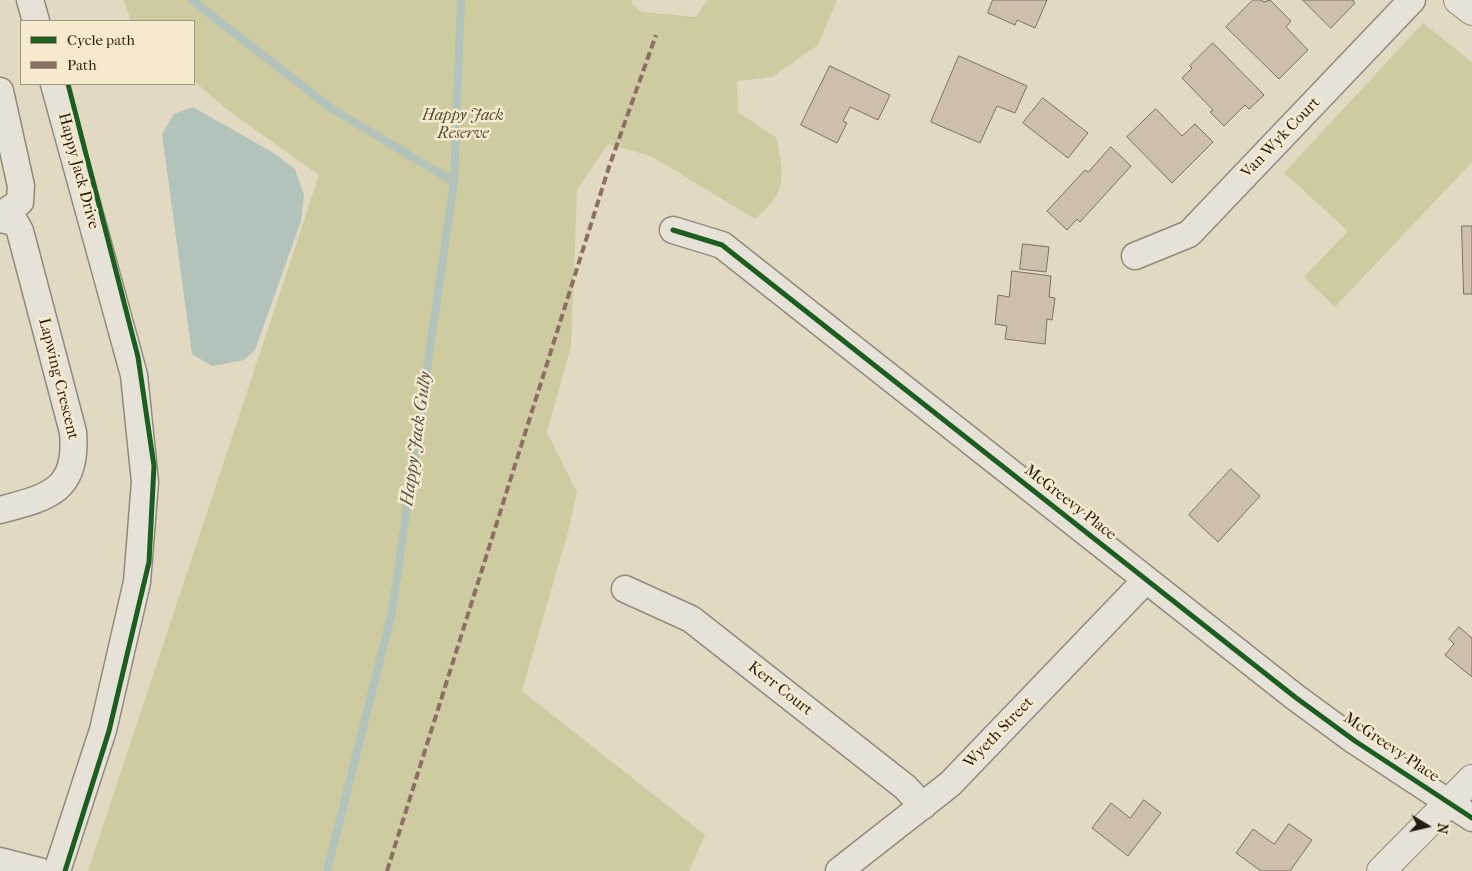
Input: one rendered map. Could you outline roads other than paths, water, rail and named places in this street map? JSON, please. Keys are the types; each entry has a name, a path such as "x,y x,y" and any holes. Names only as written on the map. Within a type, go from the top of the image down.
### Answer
{"street":[{"path":"30,0 36,20"},
{"name":"Van Wyk Court","path":"1135,256 1189,234 1412,0"},
{"path":"1458,0 1472,11"},
{"name":"Happy Jack Drive","path":"54,85 134,375 145,482 137,582 103,730 56,871"},
{"path":"0,91 22,186 20,202 8,210 3,219"},
{"name":"Lapwing Crescent","path":"0,510 46,497 61,485 75,454 74,432 20,232 15,222 3,219"},
{"name":"McGreevy Place","path":"673,230 722,245 1107,547 1145,581 1318,714 1472,818"},
{"name":"Wyeth Street","path":"839,871 950,784 1145,581"},
{"name":"Kerr Court","path":"625,588 691,619 905,787 923,806"},
{"path":"1381,871 1472,779"},
{"path":"0,861 39,871"}],"waterway":[{"path":"192,0 331,108 454,182"},
{"name":"Happy Jack Gully","path":"327,871 392,612 454,182 461,0"}],"park label":[{"name":"Happy Jack Reserve","path":"463,125"}]}
